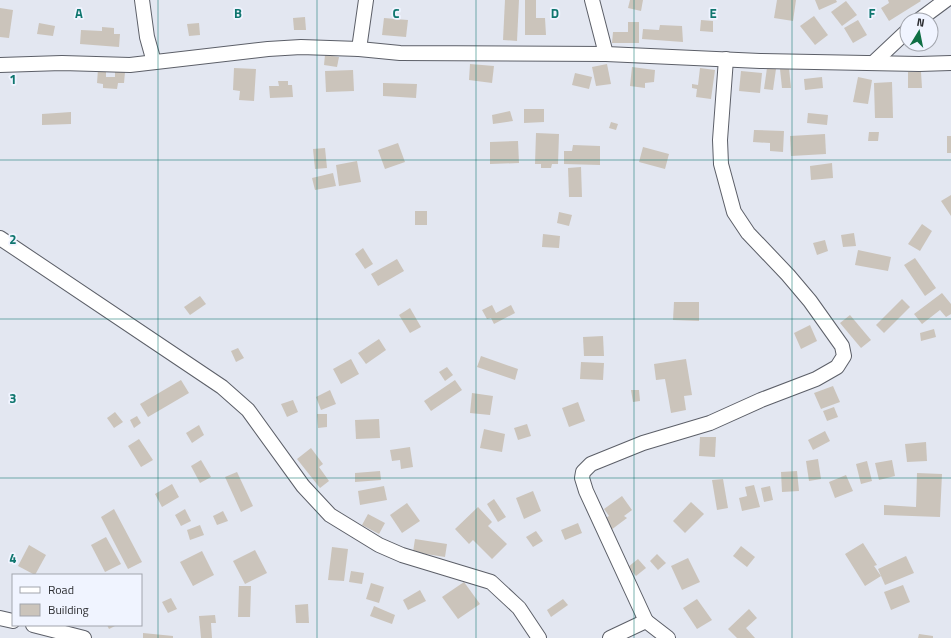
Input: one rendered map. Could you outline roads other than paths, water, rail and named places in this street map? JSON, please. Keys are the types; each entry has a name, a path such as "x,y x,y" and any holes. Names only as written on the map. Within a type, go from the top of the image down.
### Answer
{"street":[{"path":"142,0 147,37 154,62"},
{"path":"359,49 366,0"},
{"path":"592,0 606,54"},
{"path":"928,12 939,2"},
{"path":"873,63 899,39"},
{"path":"0,64 130,64 268,49 359,49 400,53 446,54 606,54 873,63 951,63"},
{"path":"668,638 646,621 586,492 582,478 586,468 599,460 643,443 710,423 761,400 822,376 837,367 844,356 842,346 810,301 788,275 748,233 734,212 721,164 720,140 726,59"},
{"path":"0,238 227,392 248,410 303,486 330,514 380,545 402,555 491,582 519,608 539,638"},
{"path":"0,618 12,621"},
{"path":"610,638 646,621"},
{"path":"37,626 84,638"}]}
